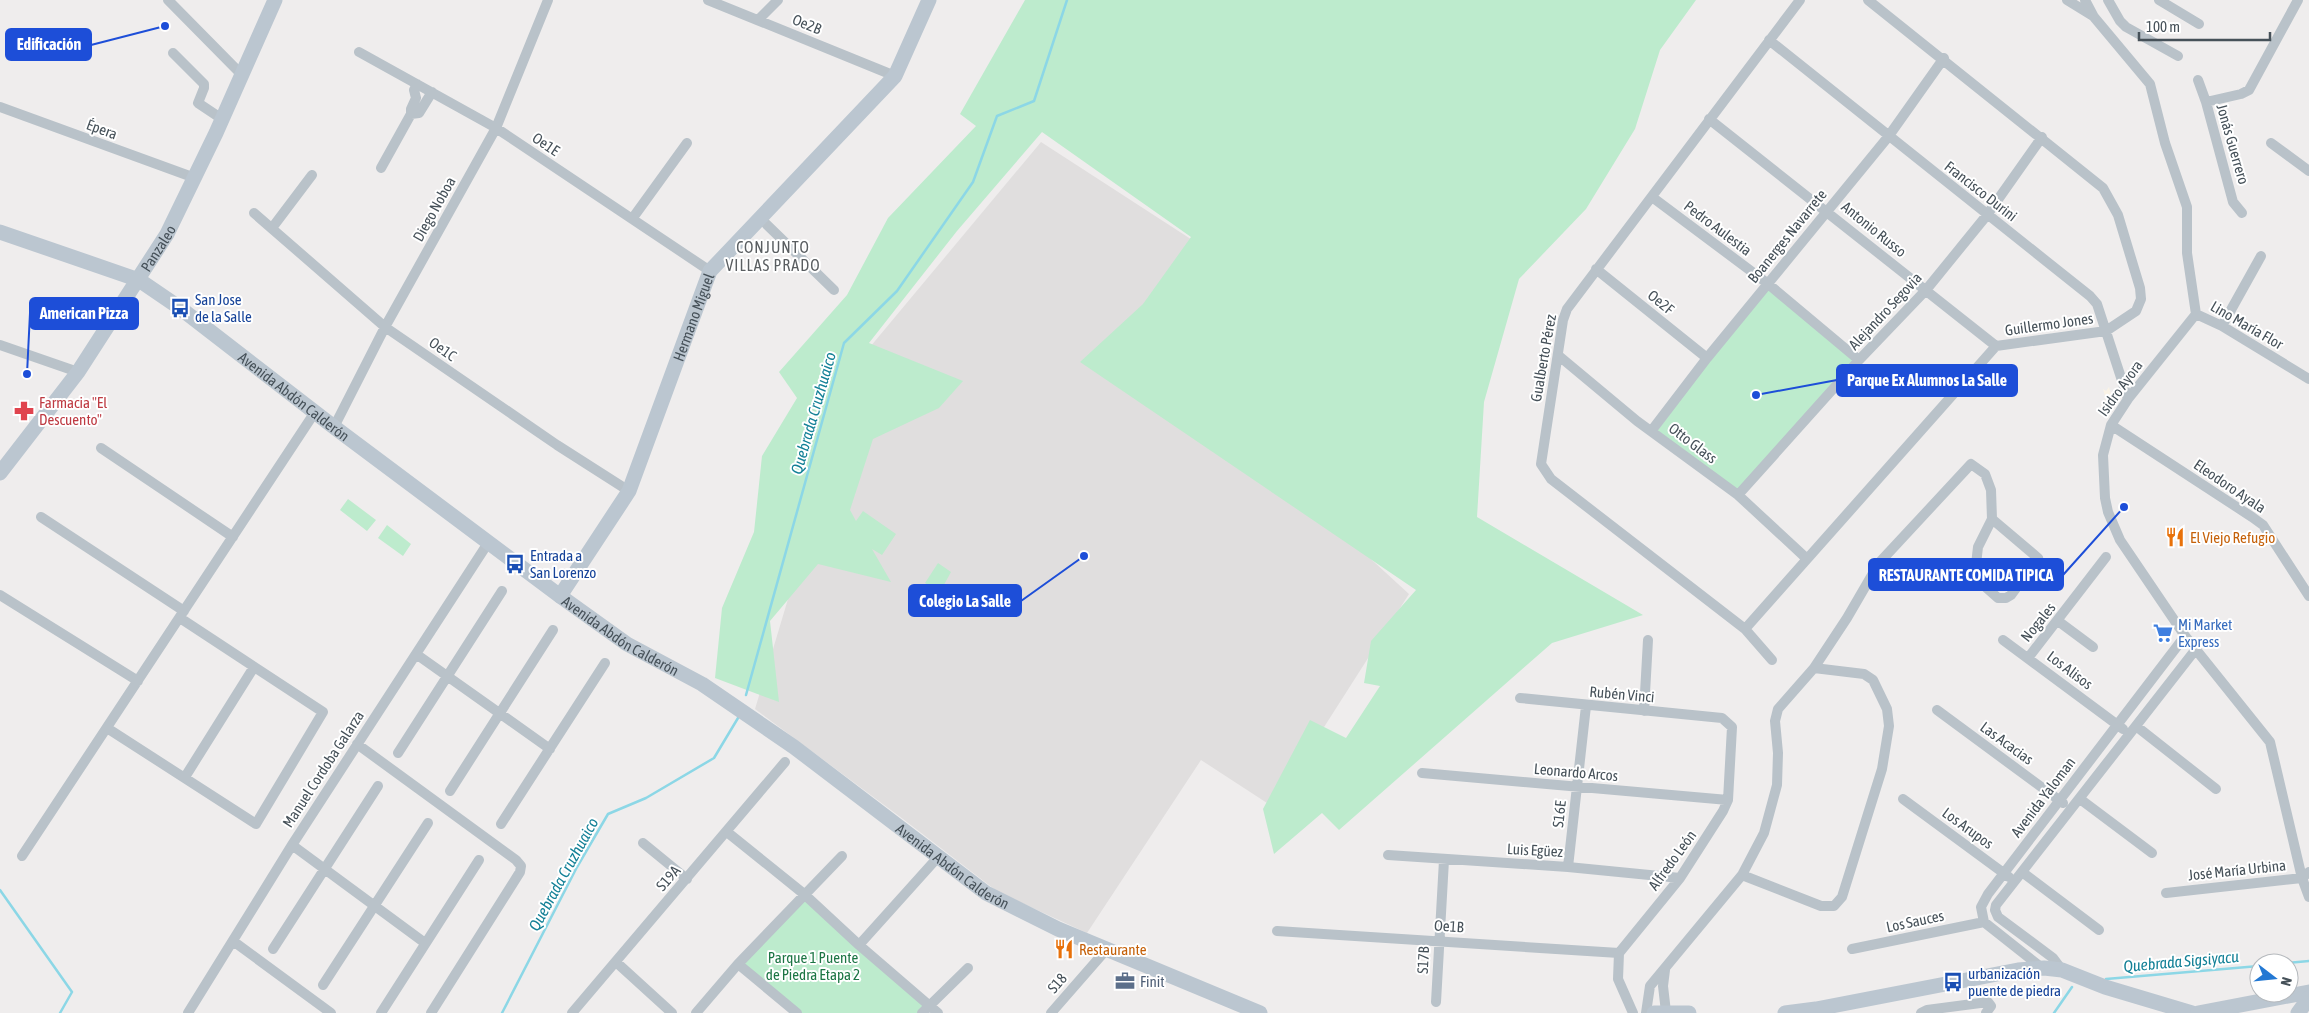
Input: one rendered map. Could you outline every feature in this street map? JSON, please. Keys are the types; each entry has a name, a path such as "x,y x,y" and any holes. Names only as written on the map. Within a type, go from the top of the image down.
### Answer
{"street":[{"path":"168,0 241,74"},
{"name":"Panzaleo","path":"0,473 78,372 167,234 195,178 275,0"},
{"name":"Diego Noboa","path":"334,427 385,327 496,128 548,0"},
{"name":"Oe2B","path":"708,0 895,76"},
{"path":"758,20 778,0"},
{"name":"Hermano Miguel","path":"560,596 629,491 710,271 895,76 929,0"},
{"name":"Gualberto Pérez","path":"1772,660 1745,629 1551,479 1541,464 1541,455 1559,356 1562,326 1567,309 1800,0"},
{"name":"Guillermo Jones","path":"1745,629 1996,346 2106,331 2136,312 2141,299 2140,288 2118,215 2103,188 1944,58 1868,0"},
{"path":"2067,0 2094,17"},
{"path":"2085,0 2094,17 2150,84 2165,143 2187,207 2187,253 2196,314"},
{"path":"2108,0 2120,21 2126,27 2178,56"},
{"path":"2159,0 2199,24"},
{"path":"2206,102 2241,94 2249,90 2298,0"},
{"name":"Francisco Durini","path":"1769,40 1888,137 2090,296 2097,304 2128,398"},
{"name":"Oe1E","path":"360,52 496,128 710,271"},
{"path":"173,53 204,84 198,103 222,119"},
{"name":"Boanerges Navarrete","path":"1652,430 1707,358 1888,137 1944,58"},
{"name":"Jonás Guerrero","path":"2198,80 2206,102 2233,202 2242,213"},
{"path":"381,168 411,114 416,98 414,90 417,84"},
{"path":"411,114 419,114 432,92"},
{"name":"Épera","path":"0,107 195,178"},
{"name":"Antonio Russo","path":"1709,119 1996,346"},
{"name":"Alejandro Segovia","path":"1738,496 1859,360 1926,290 1987,215 2042,137"},
{"path":"632,219 687,143"},
{"path":"2271,143 2309,171"},
{"path":"272,228 312,175"},
{"name":"Pedro Aulestia","path":"1652,197 1768,284 1859,360"},
{"name":"Oe1C","path":"254,213 385,327 557,445 629,491"},
{"path":"760,218 834,290"},
{"name":"Avenida Abdón Calderón","path":"0,232 139,280 180,308 488,544 627,644 702,684 794,747 939,856 986,894 1106,950 1260,1013"},
{"path":"2222,326 2261,256"},
{"name":"Oe2F","path":"1596,269 1707,358"},
{"name":"Lino María Flor","path":"2196,314 2222,326 2309,378"},
{"name":"Isidro Ayora","path":"2196,314 2128,398 2111,425 2103,455 2103,484 2108,512 2120,540 2186,636 2270,742 2306,875 2309,897"},
{"path":"0,345 78,372"},
{"name":"Otto Glass","path":"1559,356 1637,421 1652,430 1738,496 1806,558"},
{"path":"22,856 315,412"},
{"name":"Eleodoro Ayala","path":"2111,425 2252,516 2263,526 2309,596"},
{"path":"101,448 233,537"},
{"path":"1646,1013 1648,991 1742,875 1764,833 1777,785 1776,716 1778,709 1814,668 1847,618 1878,563 1971,464 1985,474 1991,490 1992,519 1978,547 1975,573 1981,583 1998,598 2006,598 2011,596 2038,558 1992,519"},
{"path":"41,517 254,667 323,712 256,824 185,776 107,728"},
{"name":"Manuel Cordoba Galarza","path":"188,1013 292,845 488,544"},
{"name":"Nogales","path":"2028,658 2106,557"},
{"path":"398,753 502,591"},
{"path":"0,594 138,681"},
{"path":"2058,621 2093,646"},
{"path":"450,791 553,630"},
{"name":"Avenida Yaloman","path":"1984,922 1981,907 1984,901 2059,800 2186,636"},
{"path":"1644,711 1648,640"},
{"name":"Los Alisos","path":"2003,640 2130,734"},
{"name":"Avenida Yaloman","path":"2062,970 2050,955 1996,913 1996,905 2196,649"},
{"path":"416,654 550,749"},
{"path":"501,824 605,663"},
{"path":"185,776 254,667"},
{"path":"1742,875 1821,906 1834,906 1842,897 1882,769 1888,726 1887,709 1873,680 1864,674 1841,669 1814,668"},
{"name":"Rubén Vinci","path":"1520,698 1722,718"},
{"name":"S16E","path":"1568,866 1586,706"},
{"name":"Las Acacias","path":"1937,710 2071,809"},
{"name":"Alfredo León","path":"1619,953 1680,878 1714,827 1728,800 1733,732 1730,723 1722,718"},
{"path":"2136,726 2216,789"},
{"path":"358,744 516,860 521,866 520,872 431,1013"},
{"name":"S19A","path":"572,1013 785,762"},
{"name":"Leonardo Arcos","path":"1422,773 1728,800"},
{"path":"273,949 378,786"},
{"name":"Los Arupos","path":"1903,799 2015,882"},
{"path":"2080,799 2152,853"},
{"path":"323,985 428,823"},
{"path":"727,832 804,894 925,1009 938,1013"},
{"path":"643,843 687,879"},
{"path":"292,845 425,943"},
{"name":"Luis Egüez","path":"1388,855 1444,860 1568,866 1680,878"},
{"path":"696,1013 738,964 842,856"},
{"path":"859,946 939,856"},
{"path":"381,1013 479,860"},
{"name":"S17B","path":"1436,1002 1444,860"},
{"path":"2022,872 2099,930"},
{"name":"José María Urbina","path":"2166,893 2306,875"},
{"path":"1984,922 2042,968"},
{"name":"Los Sauces","path":"1852,949 1984,922"},
{"name":"Oe1B","path":"1277,931 1619,953"},
{"path":"232,941 332,1013"},
{"name":"S18","path":"1051,1013 1106,950"},
{"path":"1619,953 1618,979 1633,1013"},
{"path":"616,962 672,1013"},
{"path":"738,964 796,1013"},
{"path":"925,1009 968,968"},
{"path":"1785,1013 1816,1009 2018,970 2042,968 2062,970 2105,986 2192,1013"},
{"path":"1666,970 1660,1013 1689,1013"},
{"path":"2198,1013 2309,992"},
{"path":"2298,1013 2309,998"},
{"path":"1921,1013 1927,1010 1988,1002 1990,1006 1986,1013"}],"shaded area":[{"path":"1041,142 1217,256 1325,517 1409,594 1273,807 1201,760 1087,933 998,892 755,709 860,359"},
{"path":"2109,387 2112,398 2107,409 2101,406 2106,400 2103,389 2106,391"}],"green space":[{"path":"1025,0 1696,0 1660,50 1635,129 1586,209 1519,279 1484,402 1477,517 1643,615 1552,643 1339,830 1322,813 1274,854 1263,809 1310,720 1346,738 1380,686 1364,683 1371,641 1416,590 1080,362 1143,304 1191,237 1042,132 957,231 869,343 963,381 939,408 873,439 850,510 856,521 863,511 896,534 882,555 872,549 891,582 818,564 770,621 779,702 715,678 722,608 754,532 762,456 797,398 779,372 847,295 888,218 976,126 960,114"},
{"path":"1767,283 1859,360 1738,495 1657,431"},
{"path":"348,499 376,520 367,531 340,510"},
{"path":"387,525 411,544 403,556 378,538"},
{"path":"938,563 951,572 940,592 925,583"},
{"name":"Parque 1 Puente de Piedra Etapa 2","path":"804,894 929,1005 922,1013 797,1013 738,964"}],"waterway":[{"name":"Quebrada Cruzhuaico","path":"746,695 844,343 897,291 973,182 997,116 1034,101 1067,0"},
{"name":"Quebrada Cruzhuaico","path":"502,1013 577,867 608,814 646,798 714,758 738,718"},
{"path":"0,890 72,992 60,1013"},
{"name":"Quebrada Sigsiyacu","path":"2299,962 2309,961"},
{"name":"Quebrada Sigsiyacu","path":"2106,979 2249,967"},
{"name":"Quebrada Sigsiyacu","path":"2054,1013 2072,987"}],"place":[{"name":"Edificación","path":"165,26"},
{"name":"San Jose de la Salle","path":"180,308"},
{"name":"American Pizza","path":"27,374"},
{"name":"Parque Ex Alumnos La Salle","path":"1756,395"},
{"name":"Farmacia \"El Descuento\"","path":"24,411"},
{"name":"RESTAURANTE COMIDA TIPICA","path":"2124,507"},
{"name":"El Viejo Refugio","path":"2175,537"},
{"name":"Colegio La Salle","path":"1084,556"},
{"name":"Entrada a San Lorenzo","path":"515,564"},
{"name":"Mi Market Express","path":"2163,633"},
{"name":"Restaurante","path":"1064,949"},
{"name":"Finit","path":"1125,981"},
{"name":"urbanización puente de piedra","path":"1953,982"}],"district":[{"name":"CONJUNTO VILLAS PRADO","path":"773,256"}]}
